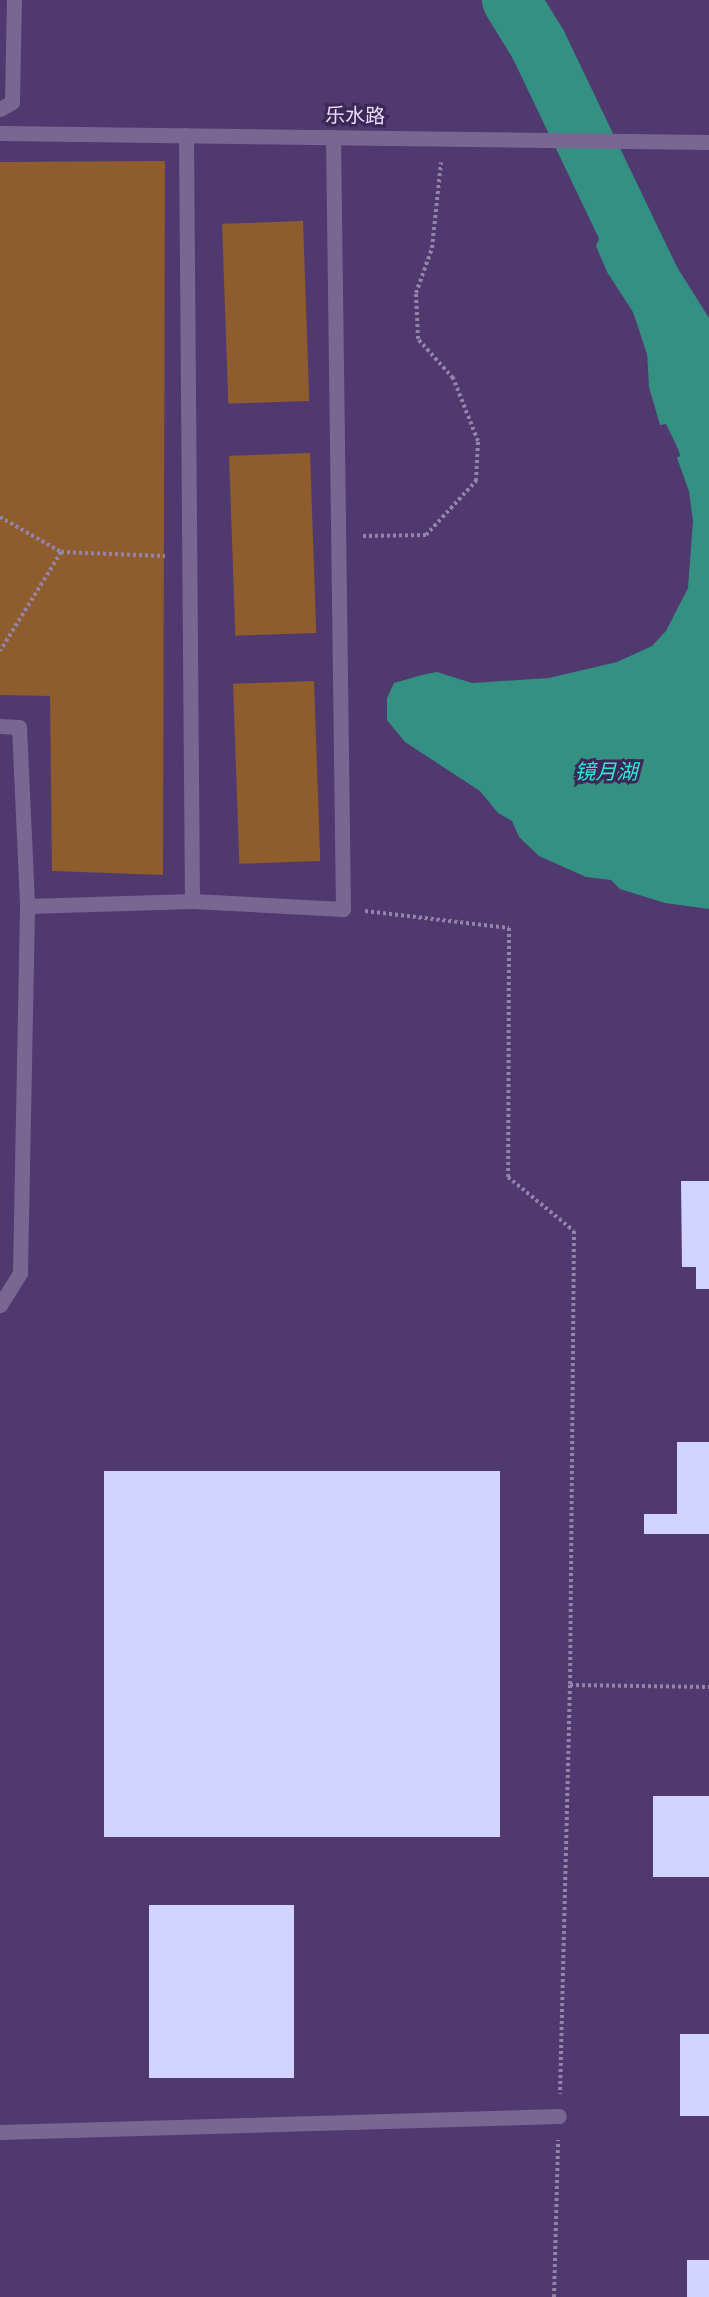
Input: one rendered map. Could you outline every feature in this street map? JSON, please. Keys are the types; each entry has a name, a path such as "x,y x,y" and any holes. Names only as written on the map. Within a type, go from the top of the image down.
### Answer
{"street":[{"path":"0,109 12,102 14,0"},
{"name":"乐水路","path":"0,133 709,142"},
{"path":"186,135 192,901"},
{"path":"27,906 192,901 343,909 333,137"},
{"path":"0,726 20,727 27,906 20,1273 0,1305"},
{"path":"0,2132 559,2116"}],"path":[{"path":"338,537 426,536 476,481 478,441 453,378 418,339 416,293 432,248 444,139"},
{"path":"0,517 61,552 190,557"},
{"path":"0,651 61,552"},
{"path":"343,909 509,928 508,1177 574,1231 570,1685 554,2297"},
{"path":"570,1685 709,1687"}],"shaded area":[{"path":"0,0 709,0 709,2297 0,2297"},
{"path":"165,161 163,875 52,871 50,696 0,695 0,162"},
{"path":"303,221 309,401 228,404 222,224"},
{"path":"310,453 316,633 235,636 229,456"},
{"path":"314,681 320,861 239,864 233,684"}],"water":[{"name":"镜月湖","path":"641,228 655,232 709,318 709,909 665,903 620,889 611,880 586,877 539,856 519,837 512,821 498,813 480,791 405,742 387,720 387,698 394,683 437,672 472,683 549,678 617,662 652,646 666,631 688,588 693,521 689,491 677,458 681,455 666,424 660,425 649,387 646,332 607,272 596,246 602,231"}],"building":[{"path":"681,1181 709,1181 709,1289 696,1289 696,1267 682,1267"},
{"path":"677,1442 709,1442 709,1534 644,1534 644,1514 677,1514"},
{"path":"104,1471 500,1471 500,1837 104,1837"},
{"path":"653,1796 709,1796 709,1877 653,1877"},
{"path":"149,1905 294,1905 294,2078 149,2078"},
{"path":"680,2034 709,2034 709,2116 680,2116"},
{"path":"687,2260 709,2260 709,2297 687,2297"}],"waterway":[{"path":"511,0 538,44 658,295 709,450"}]}
